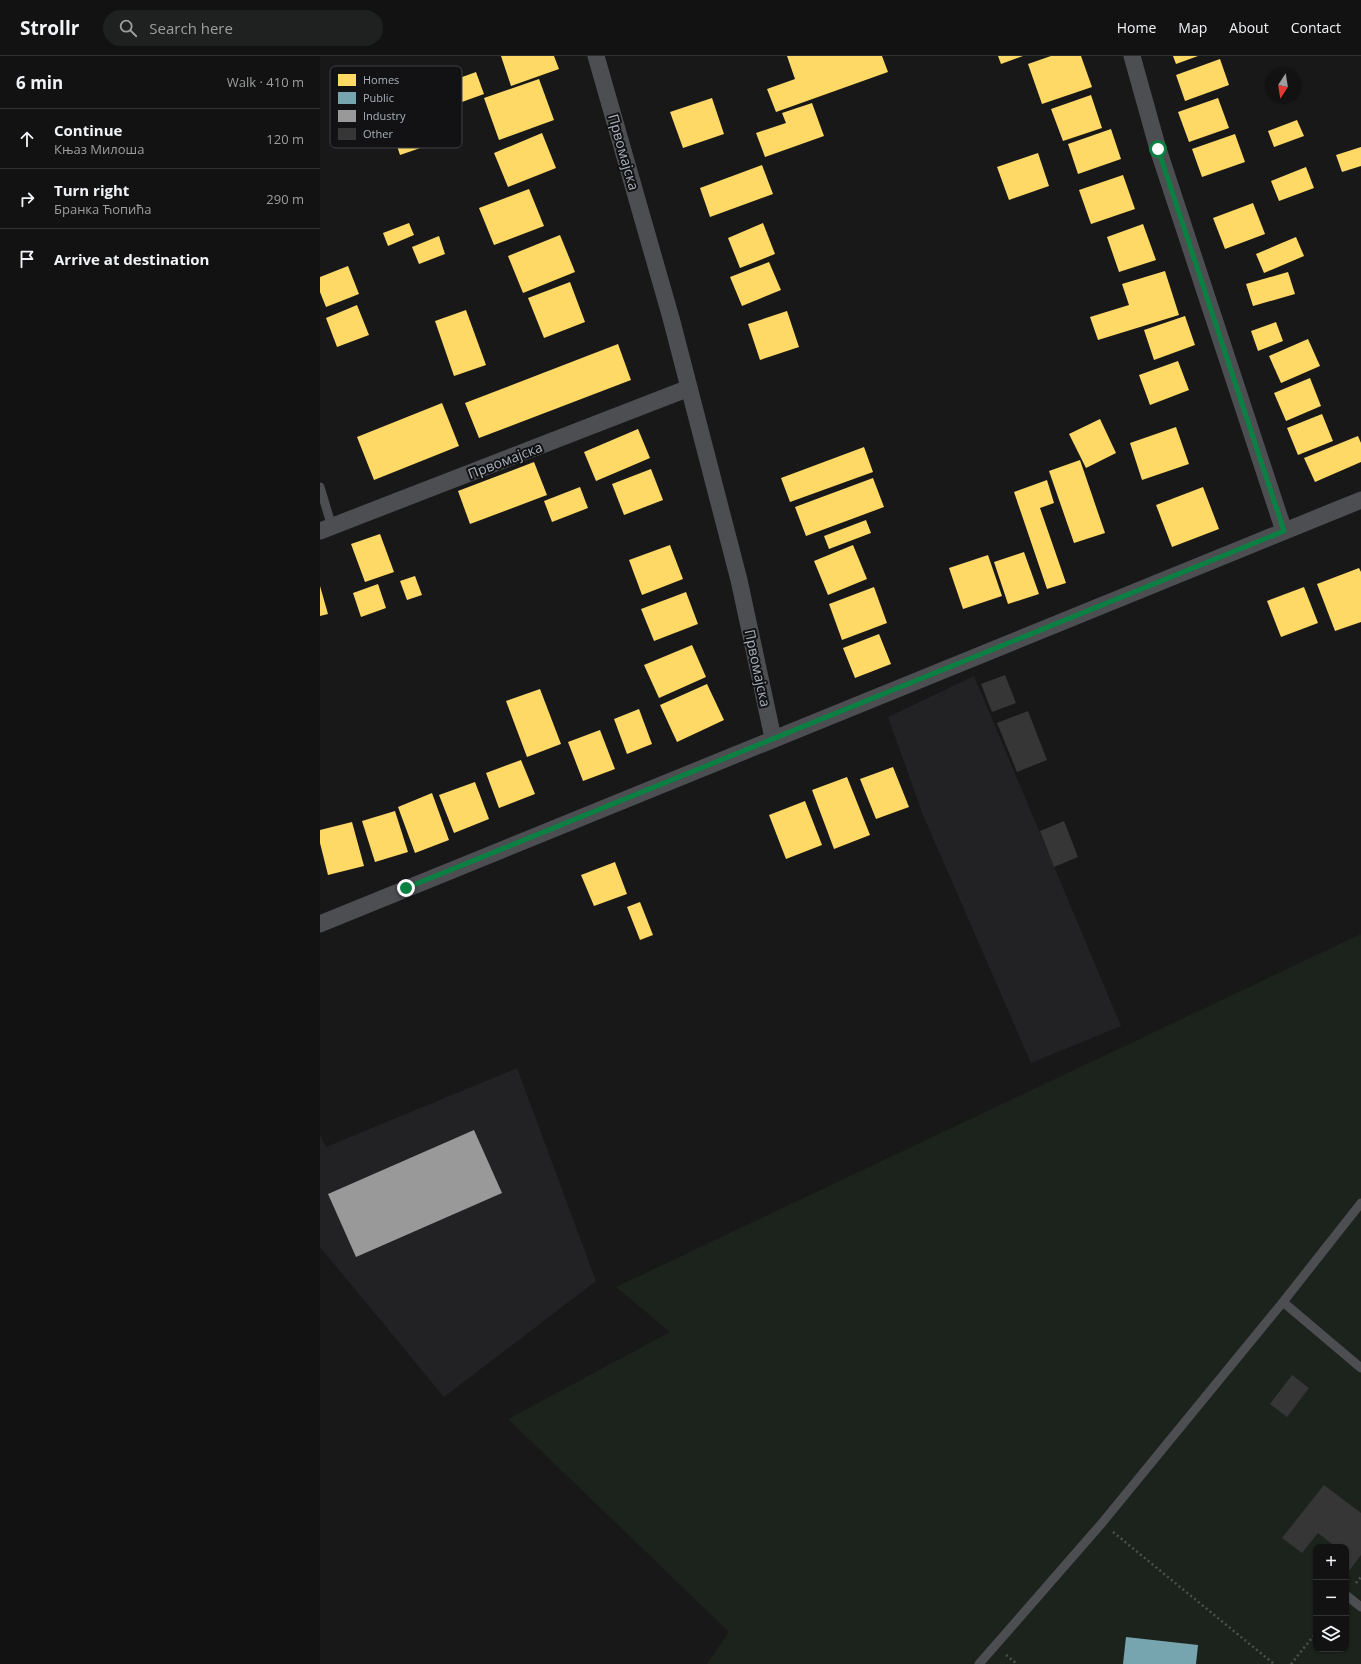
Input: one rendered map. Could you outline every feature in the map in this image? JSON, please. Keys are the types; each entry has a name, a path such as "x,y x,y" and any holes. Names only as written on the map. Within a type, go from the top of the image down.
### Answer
{"street":[{"name":"Првомајска","path":"596,56 671,318 739,580 773,738"},
{"path":"1132,56 1158,149 1284,531"},
{"name":"Првомајска","path":"326,529 689,388"},
{"path":"320,924 773,738 1361,500"}],"lane":[{"path":"320,487 326,529"},
{"path":"979,1664 1102,1523 1283,1302 1361,1203"},
{"path":"1283,1302 1361,1368"},
{"path":"1349,1597 1361,1607"}],"path":[{"path":"1102,1523 1274,1664"},
{"path":"1291,1664 1313,1637"}],"shaded area":[{"path":"974,676 1121,1026 1031,1063 923,815 888,717"},
{"path":"1361,934 1361,1664 707,1664 729,1632 508,1419 670,1332 616,1287"},
{"path":"517,1068 596,1281 444,1397 320,1247 320,1135 326,1147"}],"building: Homes":[{"path":"501,56 554,56 559,69 511,86"},
{"path":"787,56 882,56 888,72 776,112 767,89 795,79"},
{"path":"998,56 1023,56 1001,64"},
{"path":"1051,56 1081,56 1092,87 1042,104 1028,64"},
{"path":"1173,56 1198,56 1176,64"},
{"path":"1220,59 1229,85 1185,101 1176,75"},
{"path":"476,72 484,94 462,102 462,77"},
{"path":"539,79 554,120 499,140 484,98"},
{"path":"1091,95 1102,128 1063,141 1051,109"},
{"path":"712,98 724,134 683,148 670,112"},
{"path":"1218,98 1229,128 1189,142 1178,112"},
{"path":"812,103 824,136 765,157 756,133 786,123 782,113"},
{"path":"1297,120 1304,136 1274,147 1268,131"},
{"path":"1111,129 1121,159 1078,174 1068,144"},
{"path":"542,133 556,168 508,187 494,153"},
{"path":"1235,134 1245,162 1202,177 1192,149"},
{"path":"1361,147 1361,166 1342,172 1336,155"},
{"path":"398,148 420,148 400,155"},
{"path":"1038,153 1049,186 1009,200 997,167"},
{"path":"762,165 773,194 710,217 700,188"},
{"path":"1306,167 1314,188 1279,201 1271,181"},
{"path":"1123,175 1135,209 1091,224 1079,190"},
{"path":"529,189 544,226 494,245 479,208"},
{"path":"1253,203 1265,234 1225,249 1213,218"},
{"path":"409,223 414,235 388,246 383,233"},
{"path":"763,223 775,254 740,268 728,238"},
{"path":"1143,224 1156,260 1119,272 1107,237"},
{"path":"560,235 575,272 523,293 508,256"},
{"path":"439,236 445,254 419,264 412,247"},
{"path":"1296,237 1304,256 1264,273 1256,254"},
{"path":"769,262 781,290 742,306 730,277"},
{"path":"348,266 359,294 326,307 320,292 320,277"},
{"path":"1165,271 1179,315 1098,340 1090,317 1129,305 1122,284"},
{"path":"1288,272 1295,294 1253,306 1246,284"},
{"path":"570,282 585,322 544,338 528,298"},
{"path":"357,305 369,335 337,347 326,318"},
{"path":"466,310 486,365 454,376 435,321"},
{"path":"787,311 799,347 760,360 748,324"},
{"path":"1185,316 1195,345 1154,360 1144,330"},
{"path":"1276,322 1283,341 1258,351 1251,331"},
{"path":"1308,339 1320,366 1281,383 1269,356"},
{"path":"618,344 631,380 479,438 465,403"},
{"path":"1178,361 1189,390 1150,405 1139,375"},
{"path":"1310,378 1321,406 1286,421 1274,393"},
{"path":"442,403 459,446 374,480 357,437"},
{"path":"1322,414 1333,441 1298,455 1287,428"},
{"path":"1100,419 1116,453 1086,468 1069,434"},
{"path":"1176,427 1189,464 1142,480 1130,443"},
{"path":"638,429 650,458 596,481 584,452"},
{"path":"1358,436 1361,443 1361,462 1315,482 1304,458"},
{"path":"864,447 873,472 790,502 781,478"},
{"path":"1080,460 1105,533 1074,543 1049,471"},
{"path":"534,462 547,495 470,524 458,491"},
{"path":"651,469 663,500 624,515 612,484"},
{"path":"873,478 884,507 806,536 795,507"},
{"path":"1047,480 1054,503 1040,508 1066,583 1047,589 1014,492"},
{"path":"580,487 588,508 552,522 544,501"},
{"path":"1203,487 1219,529 1172,547 1156,505"},
{"path":"866,520 871,533 829,549 824,536"},
{"path":"380,534 394,572 365,582 351,544"},
{"path":"670,545 683,579 642,595 629,560"},
{"path":"853,545 867,579 828,595 814,561"},
{"path":"1024,552 1039,594 1008,604 994,562"},
{"path":"988,555 1002,596 963,609 949,568"},
{"path":"1359,568 1361,572 1361,622 1335,631 1317,584"},
{"path":"415,576 422,595 407,600 400,581"},
{"path":"378,584 386,608 361,617 353,593"},
{"path":"320,586 328,614 320,616"},
{"path":"874,587 887,623 842,640 829,604"},
{"path":"1304,587 1318,623 1281,637 1267,601"},
{"path":"686,592 698,624 654,641 641,609"},
{"path":"879,634 891,664 855,678 843,648"},
{"path":"692,645 706,677 659,698 644,665"},
{"path":"707,684 724,720 677,742 660,705"},
{"path":"540,689 561,744 527,757 506,701"},
{"path":"639,709 652,744 627,754 614,719"},
{"path":"600,730 615,769 583,781 568,742"},
{"path":"521,760 535,794 499,808 486,773"},
{"path":"893,767 909,807 876,819 860,779"},
{"path":"847,777 870,835 834,849 812,790"},
{"path":"475,782 489,819 454,833 439,795"},
{"path":"432,793 449,840 415,853 398,807"},
{"path":"805,801 822,845 786,859 769,815"},
{"path":"395,811 408,852 375,862 362,821"},
{"path":"352,822 364,866 328,875 320,843 320,830"},
{"path":"615,862 627,894 594,906 581,875"},
{"path":"640,902 653,935 640,940 627,907"}],"building: Public":[{"path":"1126,1637 1198,1645 1196,1664 1123,1664"}],"building: Industry":[{"path":"474,1130 502,1193 356,1257 328,1194"}],"building: Other":[{"path":"1005,675 1016,703 992,712 981,684"},
{"path":"1028,711 1047,760 1017,772 997,723"},
{"path":"1064,821 1078,857 1054,867 1040,831"},
{"path":"1292,1375 1309,1388 1287,1417 1270,1404"},
{"path":"1324,1485 1361,1513 1361,1555 1349,1571 1349,1544 1332,1544 1318,1533 1302,1553 1282,1538"}],"route":[{"path":"406,888 1284,531 1158,149"}]}
